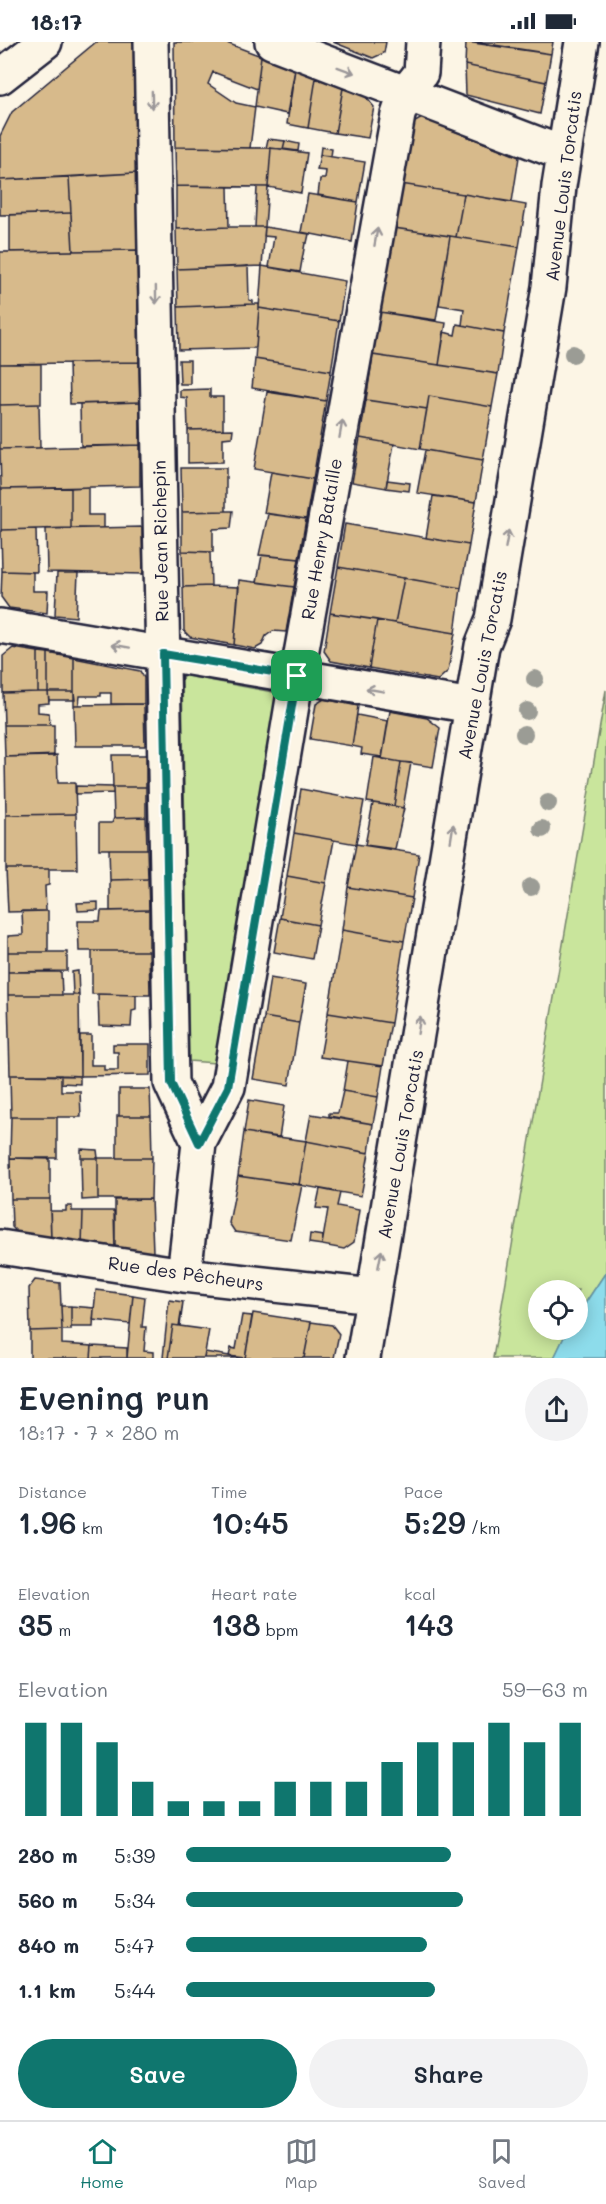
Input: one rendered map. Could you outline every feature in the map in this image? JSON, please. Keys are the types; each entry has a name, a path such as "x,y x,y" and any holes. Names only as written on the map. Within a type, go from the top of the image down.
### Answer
{"street":[{"path":"0,77 45,42"},
{"name":"Rue Jean Richepin","path":"151,42 171,1083 199,1143"},
{"path":"272,42 564,154"},
{"name":"Rue Henry Bataille","path":"199,1143 228,1087 297,676 398,115 406,92 421,73 423,42"},
{"name":"Avenue Louis Torcatis","path":"363,1358 482,646 493,619 549,287 564,154 582,42"},
{"path":"0,626 472,706"},
{"path":"184,1275 199,1143"},
{"name":"Rue des Pêcheurs","path":"0,1247 184,1275 373,1296"}],"green space":[{"path":"182,675 278,693 215,1063 189,1061"},
{"path":"606,690 606,1272 588,1299 588,1280 528,1280 528,1340 563,1340 554,1358 493,1358"}],"water":[{"path":"606,1272 606,1358 554,1358 563,1340 588,1340 588,1299"}],"building":[{"path":"96,42 134,42 136,173 0,180 0,136 12,112"},
{"path":"174,42 224,42 261,56 257,89 213,72 208,84 236,103 255,107 250,148 175,147"},
{"path":"333,42 386,42 384,53 373,58"},
{"path":"466,42 551,54 546,82 465,65"},
{"path":"475,42 553,42 551,54"},
{"path":"261,56 295,69 287,114 255,107"},
{"path":"465,65 546,82 540,114 466,95"},
{"path":"295,69 316,78 308,128 287,124"},
{"path":"316,78 343,88 335,133 308,128"},
{"path":"343,88 365,96 374,107 368,138 335,133"},
{"path":"422,118 519,157 512,202 401,184 410,125"},
{"path":"268,139 285,141 283,149 266,148"},
{"path":"285,141 299,144 298,151 283,149"},
{"path":"175,147 271,148 268,187 176,186"},
{"path":"321,147 332,149 331,156 320,155"},
{"path":"271,148 307,153 301,193 268,187"},
{"path":"320,155 365,162 358,202 318,195 320,179 325,179 326,171 317,170"},
{"path":"136,173 137,250 73,251 69,177"},
{"path":"69,177 71,213 0,215 0,180"},
{"path":"401,184 464,194 456,237 394,228"},
{"path":"176,186 228,187 229,227 176,229"},
{"path":"257,187 268,187 265,227 255,227"},
{"path":"308,194 358,202 352,242 301,232"},
{"path":"464,194 526,205 519,247 456,237"},
{"path":"71,213 73,251 10,252 10,215"},
{"path":"265,227 262,266 177,269 176,229"},
{"path":"265,227 309,234 307,243 305,243 300,272 269,267 274,237 264,236"},
{"path":"394,228 450,236 436,320 380,312"},
{"path":"450,236 519,247 504,333 462,325 464,309 439,305"},
{"path":"137,250 139,362 0,364 0,252"},
{"path":"248,266 249,300 253,301 253,304 178,307 177,269"},
{"path":"262,266 345,281 339,321 259,308"},
{"path":"259,304 256,348 179,350 178,307"},
{"path":"259,308 339,321 331,371 255,359"},
{"path":"380,312 446,323 439,365 373,355"},
{"path":"457,324 504,333 498,374 439,365 444,332 455,335"},
{"path":"373,355 498,374 492,407 429,396 427,409 366,400"},
{"path":"255,359 331,371 326,401 252,388"},
{"path":"179,360 190,360 190,384 180,384"},
{"path":"139,362 140,402 70,404 69,363"},
{"path":"0,364 41,364 41,404 0,405"},
{"path":"210,389 210,397 223,397 223,429 188,430 187,398 180,397 180,390"},
{"path":"267,392 326,401 313,479 254,469"},
{"path":"429,396 492,407 483,460 420,449"},
{"path":"366,400 427,409 420,449 360,438"},
{"path":"140,402 140,445 81,446 80,404"},
{"path":"39,404 40,448 0,449 0,405"},
{"path":"233,429 232,437 223,438 223,462 188,463 188,430"},
{"path":"360,438 394,444 386,488 352,482"},
{"path":"140,445 140,486 1,489 0,449"},
{"path":"425,450 483,460 476,502 417,493"},
{"path":"181,468 226,468 226,511 182,512"},
{"path":"271,472 313,479 306,519 264,513"},
{"path":"387,480 410,483 409,491 386,488"},
{"path":"88,487 88,515 104,515 104,528 71,528 71,488"},
{"path":"71,488 71,528 1,530 1,489"},
{"path":"433,496 476,502 469,545 426,538"},
{"path":"233,511 231,528 213,529 213,552 182,551 182,512"},
{"path":"268,514 306,519 299,559 259,555"},
{"path":"345,524 469,545 461,588 338,567"},
{"path":"142,527 143,574 47,572 46,529"},
{"path":"36,529 37,572 2,571 1,530"},
{"path":"182,551 210,552 211,586 183,587"},
{"path":"262,555 299,559 294,587 257,582"},
{"path":"338,567 404,578 395,623 330,613"},
{"path":"2,571 33,572 33,591 48,591 47,613 9,608 1,597"},
{"path":"57,573 78,573 76,617 55,615"},
{"path":"404,578 461,588 455,633 395,623"},
{"path":"239,580 294,587 286,632 273,631 266,636 262,645 255,649 234,645"},
{"path":"183,587 239,587 234,645 190,637 184,631"},
{"path":"330,613 377,620 369,668 331,661 324,651"},
{"path":"377,620 455,633 448,671 438,680 369,668"},
{"path":"13,648 38,652 38,692 3,693 3,656"},
{"path":"38,652 48,653 48,692 38,692"},
{"path":"48,653 74,658 74,692 48,692"},
{"path":"74,658 140,671 144,678 144,704 111,704 111,693 101,693 101,696 80,696 79,705 74,705"},
{"path":"48,692 49,703 38,704 38,712 49,713 50,725 4,725 3,693"},
{"path":"48,692 74,692 75,700 49,700"},
{"path":"324,699 358,706 352,746 310,739 316,704"},
{"path":"144,704 145,746 75,746 74,705"},
{"path":"390,711 427,718 440,728 433,767 382,759"},
{"path":"357,715 388,721 382,757 361,754 362,748 352,746"},
{"path":"4,725 54,725 54,756 5,757"},
{"path":"57,755 58,783 75,783 76,814 6,815 5,757"},
{"path":"112,755 146,755 146,787 113,787"},
{"path":"374,757 401,762 394,806 367,802"},
{"path":"401,762 411,763 403,808 394,806"},
{"path":"76,786 113,787 113,793 76,794"},
{"path":"113,787 146,787 146,817 114,818"},
{"path":"301,789 364,801 356,844 294,833"},
{"path":"373,803 404,808 395,849 365,845"},
{"path":"76,814 77,869 6,869 6,815"},
{"path":"146,817 147,849 99,849 99,823 112,823 114,818"},
{"path":"294,833 334,840 326,883 287,876"},
{"path":"356,844 419,854 412,898 348,887"},
{"path":"109,849 147,849 148,879 110,880"},
{"path":"6,869 49,869 49,885 45,886 46,911 8,912"},
{"path":"287,876 326,883 318,925 280,918"},
{"path":"148,879 149,910 110,911 110,880"},
{"path":"348,887 412,898 404,941 342,930"},
{"path":"98,902 98,910 78,911 77,903"},
{"path":"149,910 149,951 79,951 78,921 100,921 101,911"},
{"path":"22,911 48,911 48,952 8,952 8,936 23,935"},
{"path":"280,918 318,925 312,959 274,952"},
{"path":"342,930 404,941 391,1023 328,1013"},
{"path":"92,951 149,951 150,995 92,994"},
{"path":"8,952 67,952 67,971 8,972"},
{"path":"78,971 79,995 73,994 72,972"},
{"path":"8,972 61,972 62,995 8,995"},
{"path":"270,978 306,984 299,1023 264,1017"},
{"path":"98,994 136,995 136,1010 132,1011 131,1027 99,1026"},
{"path":"8,995 79,995 80,1076 10,1075"},
{"path":"328,1013 391,1023 383,1066 320,1057"},
{"path":"264,1017 299,1023 289,1085 253,1079"},
{"path":"80,1035 91,1035 91,1065 104,1065 104,1070 118,1070 118,1052 113,1052 113,1044 150,1044 150,1075 80,1076"},
{"path":"348,1061 383,1066 378,1097 343,1091"},
{"path":"10,1075 61,1075 61,1091 80,1091 81,1117 11,1117"},
{"path":"61,1075 80,1076 80,1084 61,1083"},
{"path":"119,1089 150,1089 151,1116 119,1116"},
{"path":"343,1091 378,1097 373,1124 329,1116 329,1113 338,1113"},
{"path":"249,1100 284,1106 279,1138 244,1132"},
{"path":"311,1114 373,1124 369,1153 306,1141"},
{"path":"117,1116 151,1116 152,1158 117,1158"},
{"path":"11,1117 57,1117 57,1158 10,1158"},
{"path":"244,1132 306,1141 299,1185 238,1176"},
{"path":"306,1141 369,1153 361,1196 299,1185"},
{"path":"81,1149 97,1150 98,1158 81,1158"},
{"path":"10,1158 50,1159 50,1199 11,1199"},
{"path":"81,1158 98,1158 98,1199 82,1200"},
{"path":"98,1158 152,1158 151,1199 98,1199"},
{"path":"238,1176 302,1185 291,1240 235,1232 229,1223"},
{"path":"320,1189 340,1193 337,1206 359,1210 354,1242 344,1249 322,1245 328,1209 316,1208"},
{"path":"11,1199 50,1199 51,1240 18,1233 12,1227"},
{"path":"151,1199 153,1252 147,1258 115,1252 115,1200"},
{"path":"66,1206 72,1206 72,1211 83,1211 82,1246 51,1240 50,1211 66,1211"},
{"path":"83,1211 114,1211 115,1252 82,1246"},
{"path":"310,1234 323,1236 322,1245 309,1243"},
{"path":"35,1280 60,1283 62,1330 30,1331 29,1288"},
{"path":"96,1290 133,1295 130,1324 93,1320"},
{"path":"133,1295 145,1297 142,1327 146,1327 144,1351 153,1352 153,1358 127,1358"},
{"path":"169,1300 183,1302 179,1326 173,1325 168,1358 163,1358"},
{"path":"183,1302 180,1326 209,1330 204,1358 168,1358 173,1325 179,1326"},
{"path":"61,1306 71,1306 71,1330 62,1330"},
{"path":"71,1306 94,1308 93,1327 71,1327"},
{"path":"253,1313 311,1322 304,1358 245,1358"},
{"path":"242,1315 252,1316 245,1358 229,1356 231,1348 236,1349"},
{"path":"311,1322 332,1325 339,1334 334,1358 304,1358"},
{"path":"62,1330 62,1344 92,1346 91,1358 30,1358 30,1331"},
{"path":"92,1346 127,1348 127,1358 91,1358"},
{"path":"205,1352 217,1354 242,1358 204,1358"}],"route":[{"path":"163,654 297,676 228,1087 199,1143 171,1083 163,654"}]}
